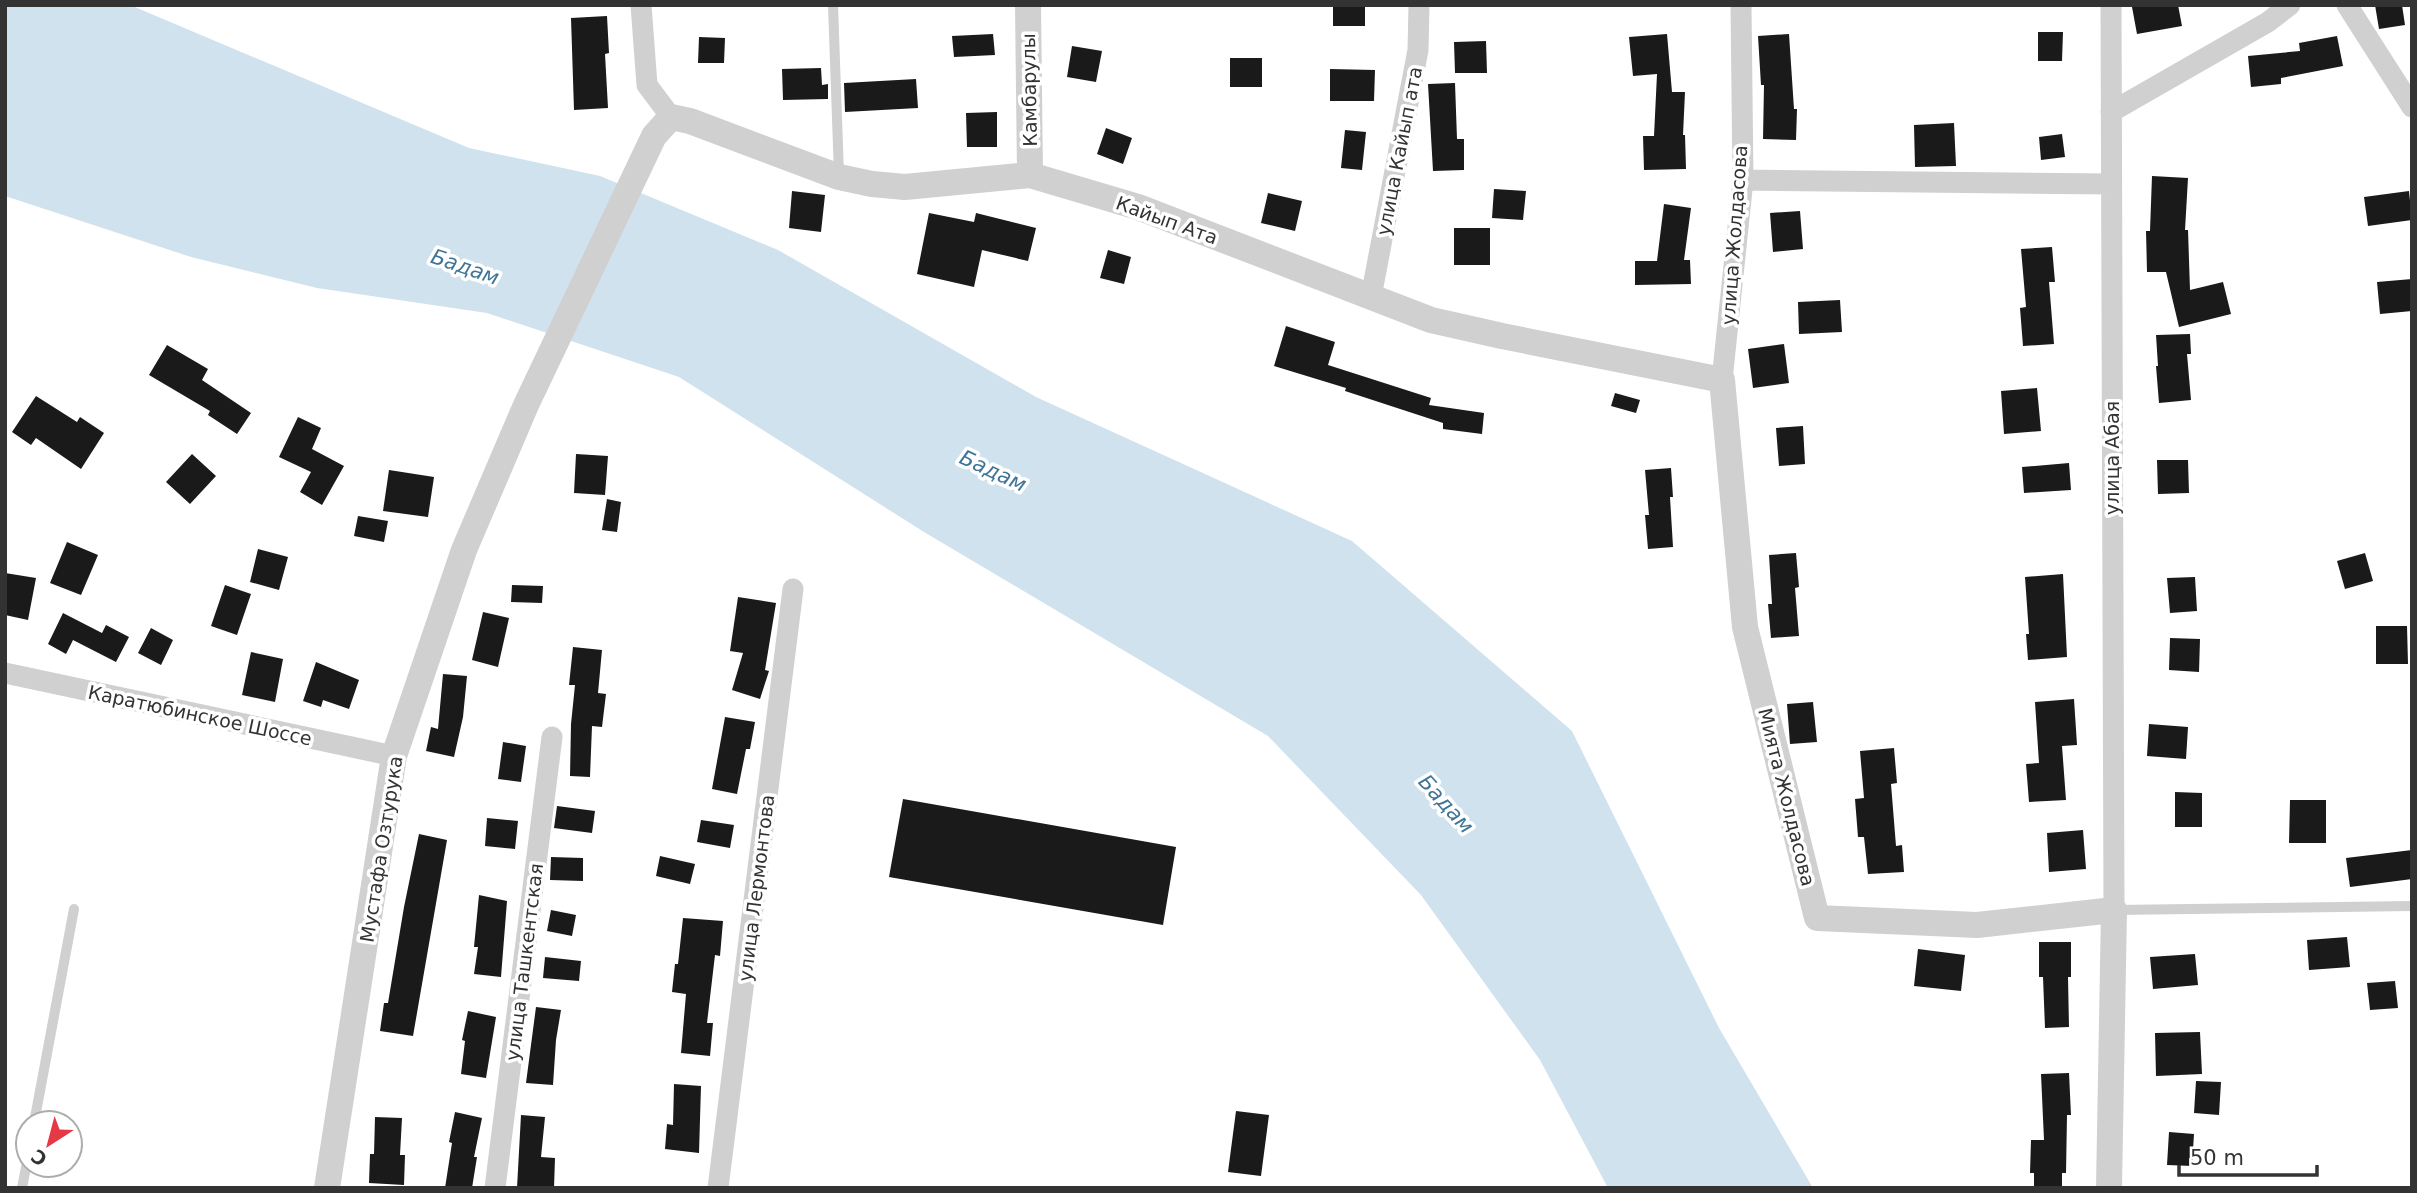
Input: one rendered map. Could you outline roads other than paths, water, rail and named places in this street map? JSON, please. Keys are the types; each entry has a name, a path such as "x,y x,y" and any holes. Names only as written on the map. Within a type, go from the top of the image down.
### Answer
{"street":[{"path":"641,5 646,85 671,117"},
{"name":"Камбарулы","path":"1028,5 1030,175"},
{"name":"улица Кайып ата","path":"1371,297 1418,50 1419,5"},
{"name":"улица Жолдасова","path":"1722,380 1742,180 1741,5"},
{"name":"улица Абая","path":"2111,5 2114,910"},
{"path":"2111,112 2268,22 2290,5"},
{"path":"2347,5 2412,107"},
{"name":"Мустафа Озтурука","path":"327,1188 394,756 464,550 526,405 654,136 671,117"},
{"name":"Кайып Ата","path":"671,117 690,121 839,177 872,184 905,187 1030,175 1138,207 1432,320 1722,380"},
{"path":"1742,180 2112,184"},
{"name":"Мията Жолдасова","path":"1722,380 1745,627 1817,918 1977,926 2114,910"},
{"name":"улица Лермонтова","path":"718,1188 793,589"},
{"name":"Каратюбинское Шоссе","path":"5,673 394,756"},
{"name":"улица Ташкентская","path":"495,1188 552,737"},
{"path":"2109,1188 2114,910"}],"lane":[{"path":"833,5 839,177"},
{"path":"2114,910 2412,906"},
{"path":"37,1109 74,909"}],"water":[{"name":"Бадам","path":"5,5 130,5 469,148 600,176 778,250 1036,397 1352,541 1572,731 1719,1028 1813,1188 1608,1188 1540,1060 1421,895 1268,736 924,532 679,377 487,313 317,288 191,257 5,196"}]}
